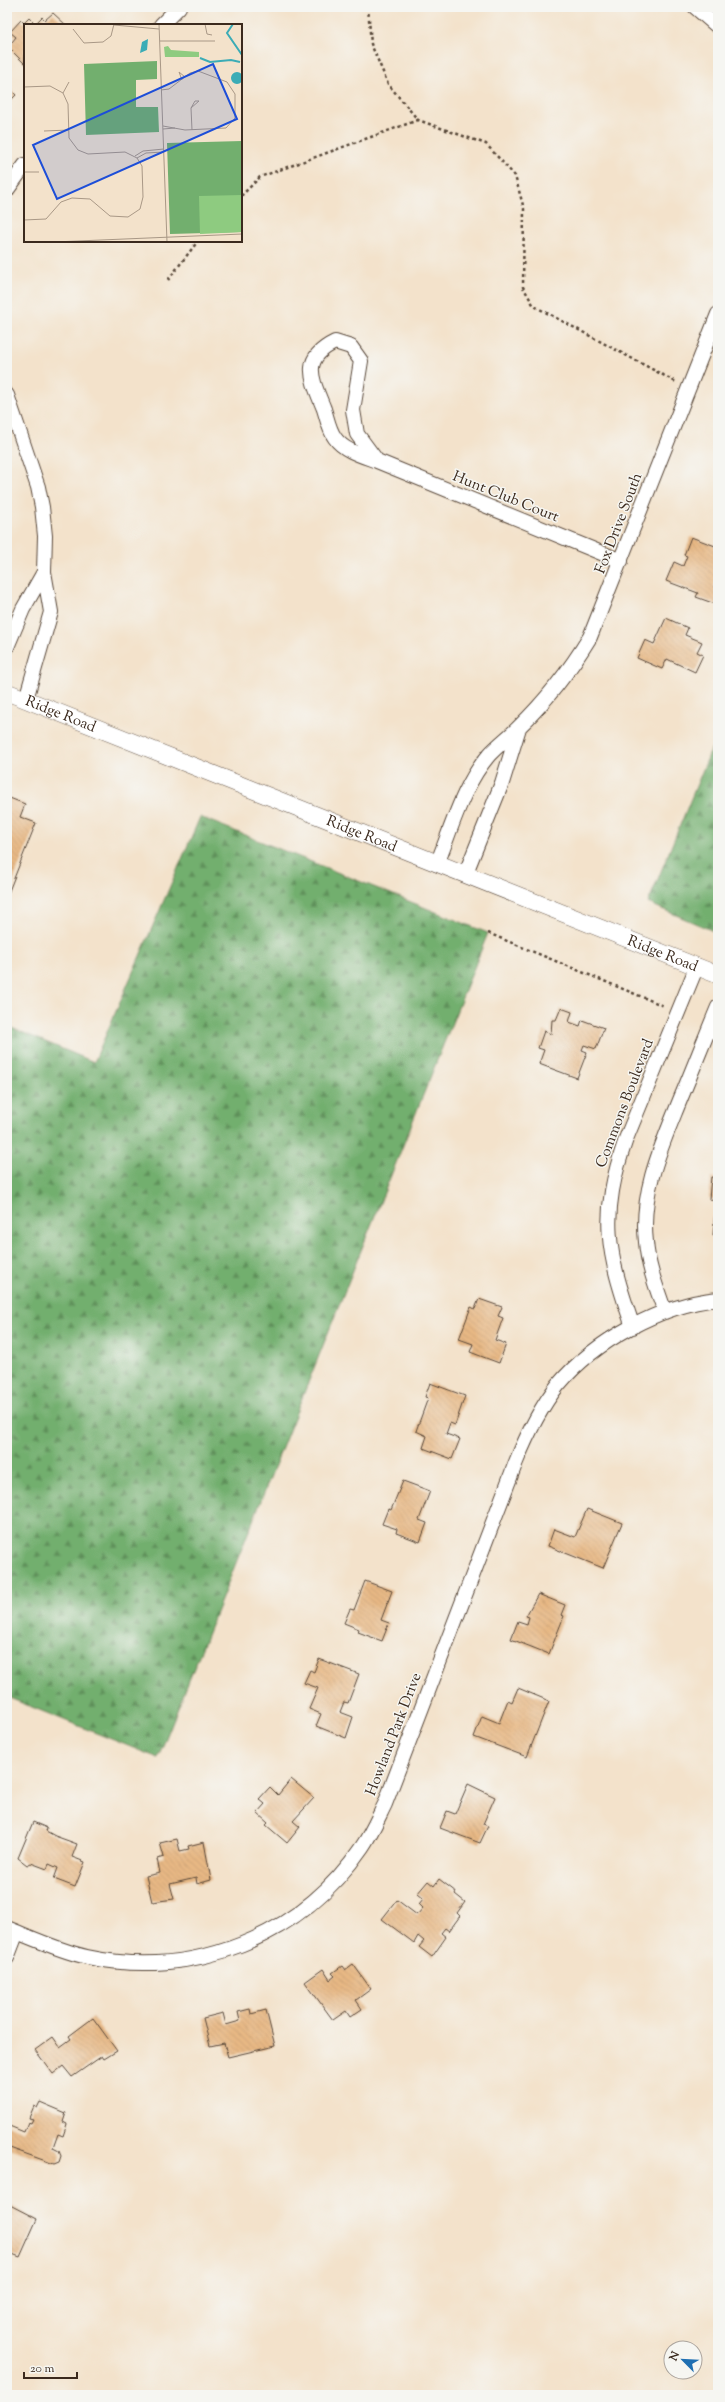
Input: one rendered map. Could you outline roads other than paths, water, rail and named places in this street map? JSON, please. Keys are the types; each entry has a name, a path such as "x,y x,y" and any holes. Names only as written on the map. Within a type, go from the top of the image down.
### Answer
{"street":[{"path":"162,24 179,7"},
{"path":"696,7 718,28"},
{"path":"7,190 24,166"},
{"name":"Fox Drive South","path":"437,864 467,788 489,755 519,727 552,691 575,662 590,637 718,314"},
{"name":"Hunt Club Court","path":"377,462 357,434 353,410 361,361 351,347 335,342 320,349 312,364 312,379 335,438 349,450 377,462 621,561"},
{"path":"7,395 11,420 38,487 45,536 44,572 51,612 26,699"},
{"path":"7,647 23,609 44,572"},
{"name":"Ridge Road","path":"7,692 718,975"},
{"name":"Fox Drive South","path":"465,875 502,783 519,727"},
{"name":"Commons Boulevard","path":"633,1327 615,1275 609,1235 608,1210 618,1162 626,1139 696,966"},
{"path":"665,1312 652,1274 645,1242 646,1210 651,1178 662,1143 718,1007"},
{"name":"Howland Park Drive","path":"12,1930 85,1956 136,1963 177,1961 229,1949 258,1937 304,1909 325,1891 362,1846 385,1804 516,1462 540,1411 574,1367 600,1347 633,1327 665,1312 718,1299"},
{"path":"7,1958 12,1930"}]}
